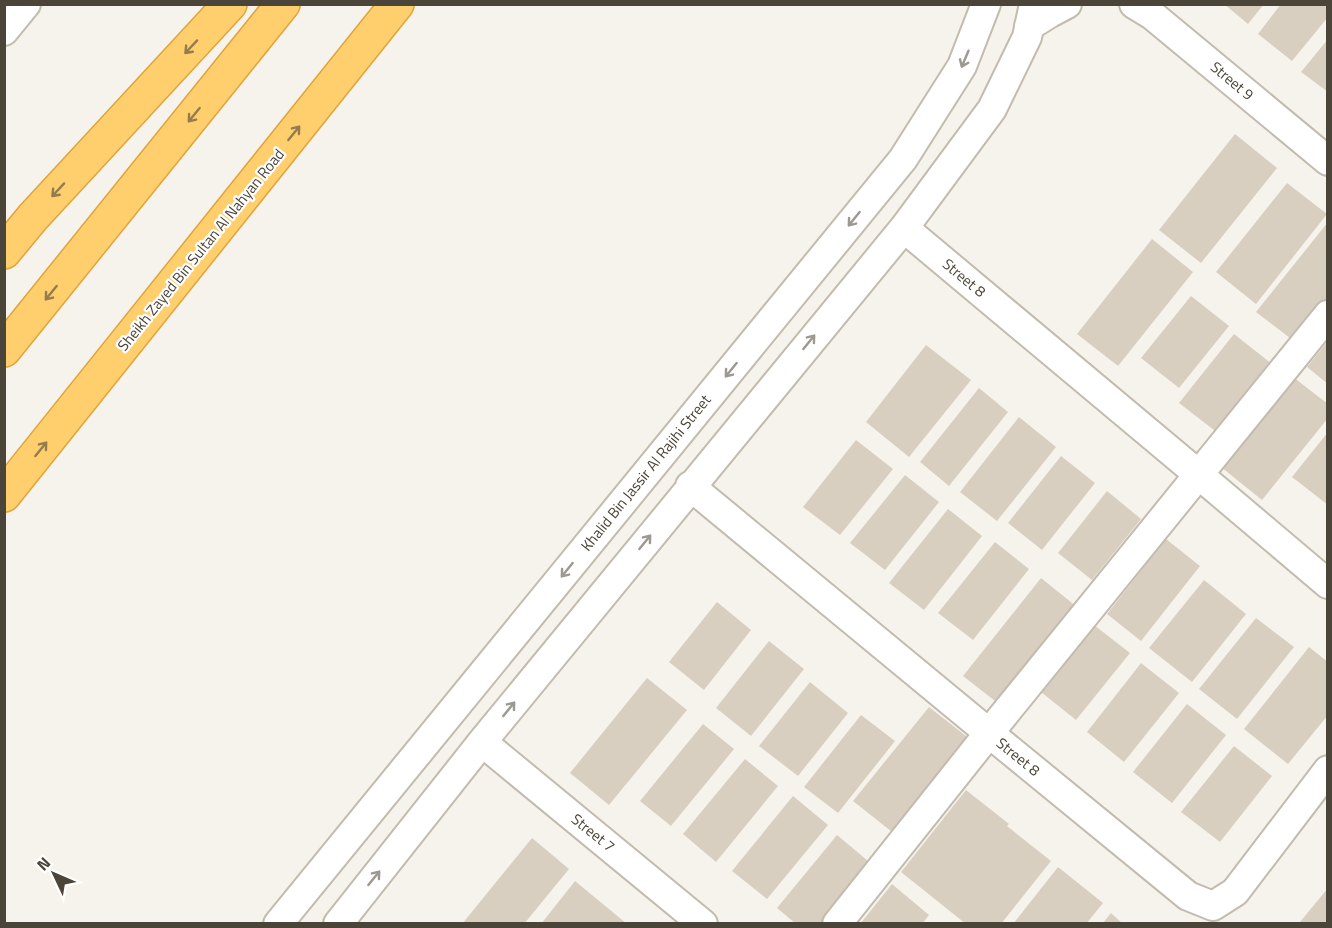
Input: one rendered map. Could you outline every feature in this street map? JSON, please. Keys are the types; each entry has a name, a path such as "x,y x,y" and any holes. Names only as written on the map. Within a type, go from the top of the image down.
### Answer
{"highway":[{"path":"4,252 33,217 231,4"},
{"path":"4,350 284,4"},
{"name":"Sheikh Zayed Bin Sultan Al Nahyan Road","path":"4,495 397,4"}],"street":[{"path":"4,31 26,4"},
{"name":"Khalid Bin Jassir Al Rajihi Street","path":"278,924 903,159 962,66 986,4"},
{"path":"338,924 482,742 903,228 992,109 1027,38 1032,15 1050,13 1067,4"},
{"name":"Street 9","path":"1134,4 1152,15 1328,161"},
{"path":"4,238 33,217"},
{"name":"Street 8","path":"903,228 1328,584"},
{"path":"837,924 988,733 1328,315"},
{"name":"Street 8","path":"690,486 1188,896 1213,906 1235,892 1328,770"},
{"name":"Street 7","path":"482,742 703,924"}],"building":[{"path":"1224,4 1264,4 1248,24"},
{"path":"1281,4 1328,4 1328,17 1292,61 1258,34"},
{"path":"1328,39 1328,92 1301,72"},
{"path":"1235,134 1277,168 1201,263 1159,230"},
{"path":"1287,183 1327,214 1256,304 1216,272"},
{"path":"1328,222 1328,299 1294,341 1256,312"},
{"path":"1152,239 1193,272 1118,366 1077,334"},
{"path":"1191,296 1229,326 1179,388 1141,358"},
{"path":"1234,334 1277,368 1223,437 1179,403"},
{"path":"1328,341 1328,384 1307,367"},
{"path":"926,345 971,380 909,457 866,422"},
{"path":"1293,377 1328,404 1328,418 1262,500 1221,467"},
{"path":"979,388 1008,412 949,486 920,462"},
{"path":"1019,417 1056,447 997,521 960,492"},
{"path":"1328,432 1328,505 1292,477"},
{"path":"856,440 893,469 840,535 803,507"},
{"path":"1061,456 1095,483 1042,550 1008,523"},
{"path":"905,475 939,502 885,570 850,543"},
{"path":"1107,491 1141,519 1092,580 1058,553"},
{"path":"948,509 982,536 924,610 889,583"},
{"path":"1166,539 1200,566 1141,641 1107,614"},
{"path":"995,542 1029,569 973,640 938,613"},
{"path":"1041,578 1082,611 1004,708 963,676"},
{"path":"1204,580 1246,614 1192,682 1149,648"},
{"path":"717,602 751,630 704,690 669,662"},
{"path":"1256,618 1294,647 1237,719 1199,689"},
{"path":"1094,625 1130,653 1076,720 1041,692"},
{"path":"769,641 804,669 751,736 716,708"},
{"path":"1309,647 1328,662 1328,715 1288,764 1244,729"},
{"path":"1141,663 1179,693 1124,762 1087,732"},
{"path":"647,678 687,710 609,805 570,773"},
{"path":"810,682 848,713 798,776 759,746"},
{"path":"1187,704 1226,735 1172,803 1133,772"},
{"path":"929,707 971,740 896,835 853,801"},
{"path":"861,715 895,741 838,813 804,787"},
{"path":"703,724 734,749 671,826 640,801"},
{"path":"1234,746 1272,776 1220,842 1181,812"},
{"path":"745,759 778,786 716,862 683,834"},
{"path":"966,790 1051,861 1001,924 966,924 901,872"},
{"path":"793,796 828,825 767,899 732,871"},
{"path":"837,835 874,866 827,924 796,924 777,908"},
{"path":"532,838 569,869 524,924 462,924"},
{"path":"1058,867 1103,903 1086,924 1013,924"},
{"path":"575,881 621,919 627,924 541,924"},
{"path":"892,884 929,915 922,924 860,924"},
{"path":"1328,888 1328,924 1301,924 1300,922"},
{"path":"1111,913 1123,924 1102,924"}]}
